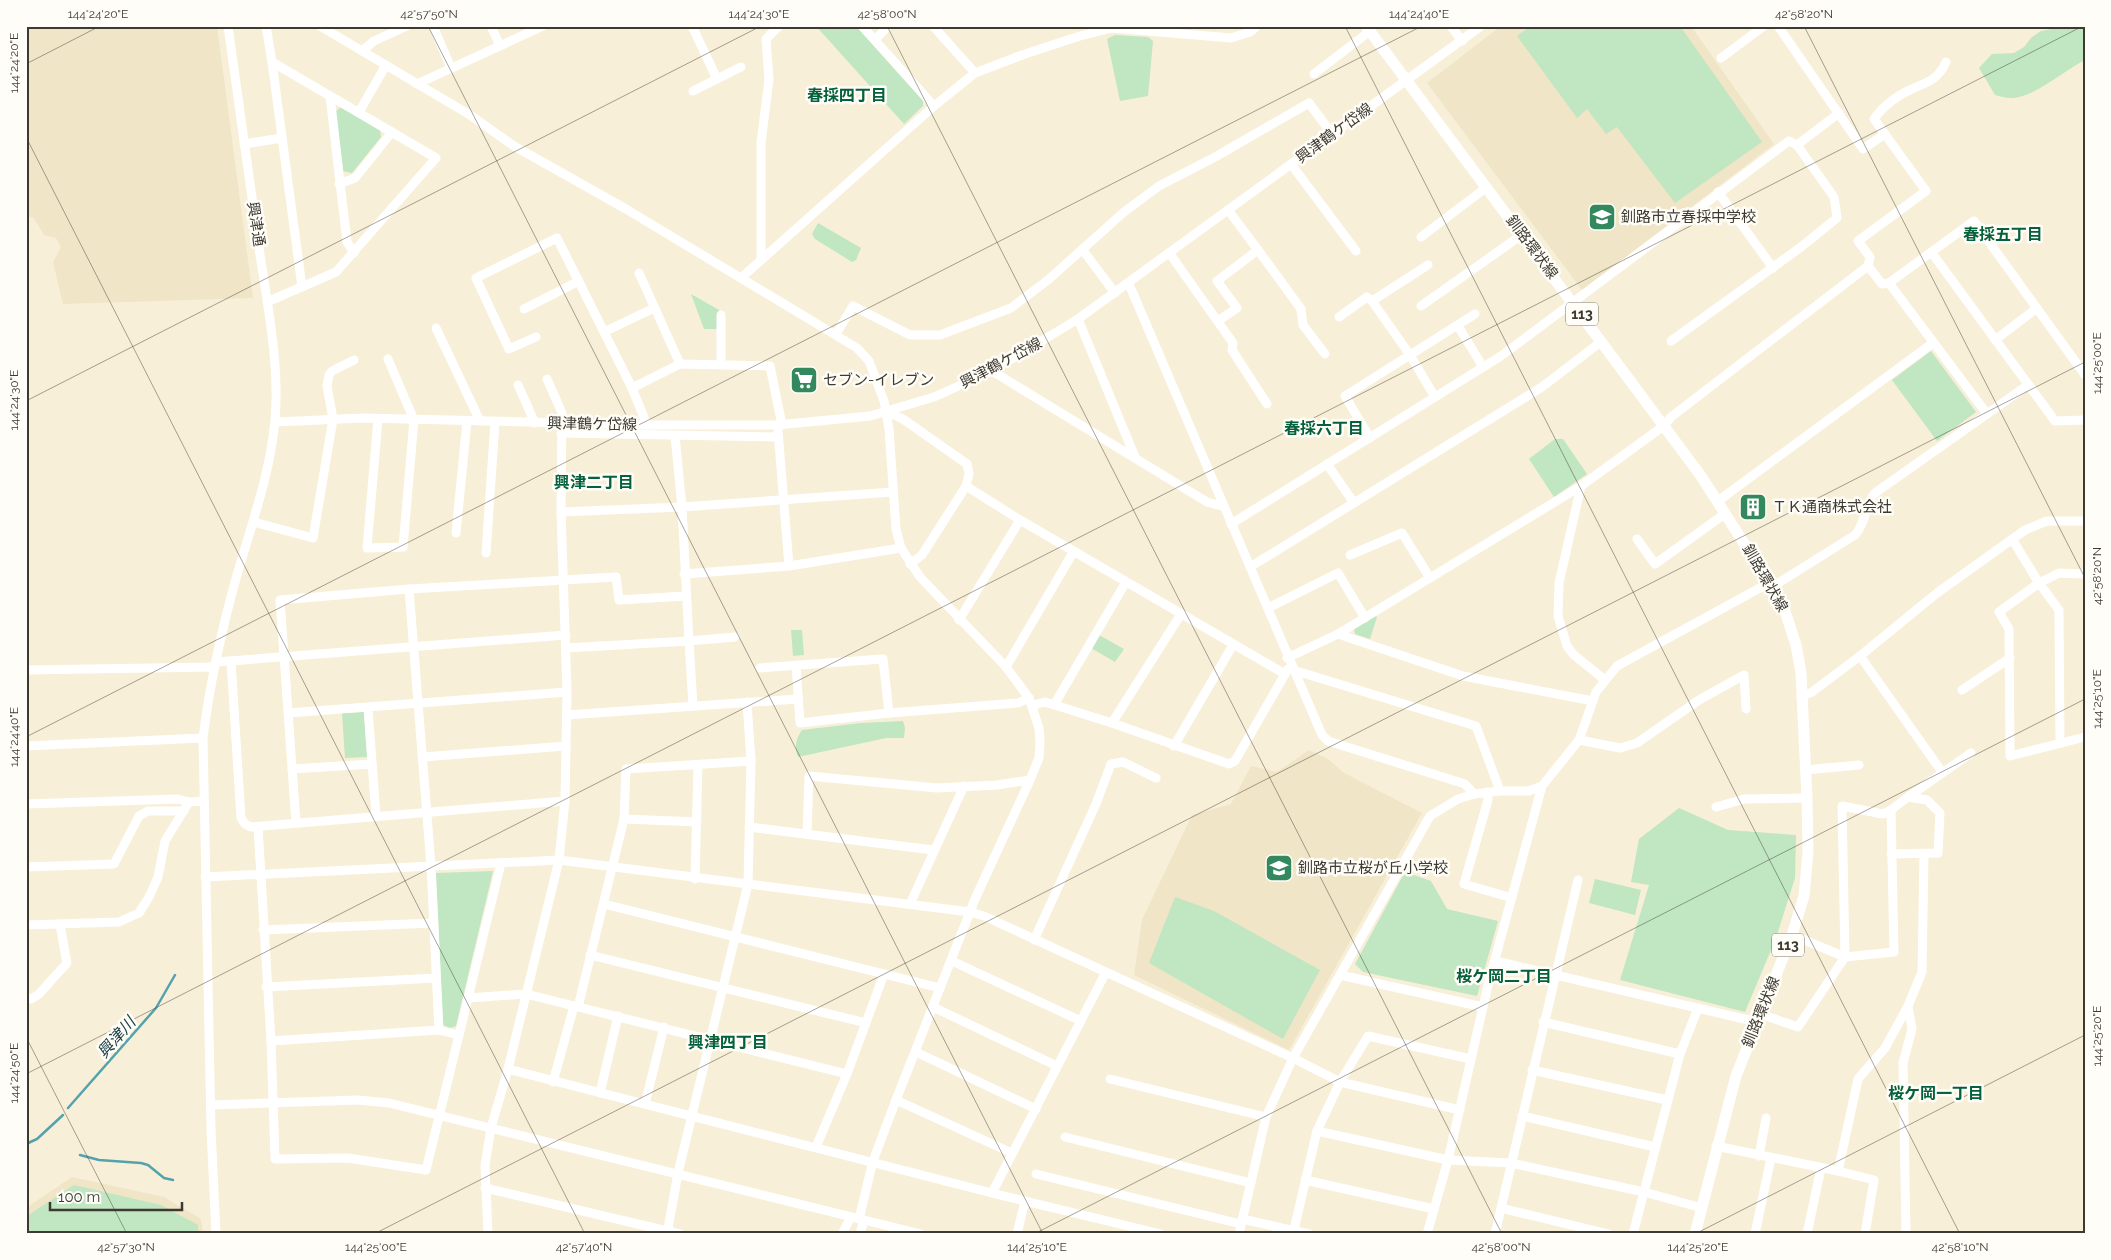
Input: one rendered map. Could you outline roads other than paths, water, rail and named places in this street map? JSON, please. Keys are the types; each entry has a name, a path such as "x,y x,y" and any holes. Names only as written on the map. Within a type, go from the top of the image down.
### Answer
{"main road":[{"name":"釧路環状線","path":"1368,29 1665,425 1718,501 1785,611 1796,645 1801,673 1807,798 1808,852 1804,887 1792,935 1736,1076 1716,1146 1695,1234"}],"street":[{"name":"興津通","path":"216,1234 205,877 203,738 215,664 237,574 265,483 275,422 277,384 268,302 228,26"},
{"path":"266,26 302,287"},
{"path":"320,26 470,115 514,146 626,209 858,348 869,361 876,376 887,412 896,529 901,548 910,564 959,620 1006,667 1031,702 1039,728 1039,758 970,912 873,1161 858,1219 860,1234"},
{"path":"362,51 374,41 407,26"},
{"path":"433,26 451,68"},
{"path":"491,26 500,46"},
{"path":"692,26 717,79"},
{"path":"761,260 762,143 769,79 766,39 779,26"},
{"path":"862,26 934,106"},
{"path":"875,40 888,26"},
{"path":"933,26 975,73"},
{"path":"742,278 934,106 975,73 1034,50 1112,27 1231,38 1250,32 1257,26"},
{"path":"1451,26 1462,41"},
{"name":"興津鶴ケ岱線","path":"275,422 378,419 535,423 561,428 647,425 779,425 870,416 934,397 992,371 1078,319 1482,26"},
{"path":"1721,58 1764,26"},
{"path":"1778,26 1864,149 1885,134"},
{"path":"417,84 540,27"},
{"path":"1314,74 1368,29"},
{"path":"268,302 336,272 436,158 272,62"},
{"path":"796,665 800,723 889,713 1045,702 1229,764 1236,761 1289,667 1338,634 1582,486 1665,425 1671,417 1868,266 1870,257 1858,241 1926,191 1874,119 1879,111 1909,90 1935,79 1946,62"},
{"path":"359,112 386,65"},
{"path":"693,91 741,67"},
{"path":"330,96 347,242 354,253"},
{"path":"836,334 853,306 910,335 940,335 1011,308 1048,280 1124,212 1159,186 1215,158 1309,103 1332,134"},
{"path":"1797,145 1839,113"},
{"path":"339,184 354,178 392,132"},
{"path":"244,144 282,138"},
{"path":"1231,524 1501,356 1574,303 1718,192 1789,141 1797,145 1834,197 1837,218 1773,268 1671,341"},
{"path":"1291,164 1356,252"},
{"path":"1421,237 1488,187"},
{"path":"1718,192 1773,268"},
{"path":"1228,210 1301,309 1303,325 1325,354"},
{"path":"1868,266 1882,284 1890,283 1974,221 2085,375"},
{"path":"1422,306 1523,234"},
{"path":"536,337 509,349 476,278 557,238 632,388 647,425"},
{"path":"1082,249 1115,293"},
{"path":"1218,321 1237,308 1217,281 1258,250"},
{"path":"1932,253 2055,421 2085,420"},
{"path":"1170,254 1233,343 1232,350 1267,404"},
{"path":"1372,301 1428,265"},
{"path":"639,273 680,364"},
{"path":"524,308 580,281"},
{"path":"1890,283 1987,414"},
{"path":"1128,284 1222,506 1268,608 1289,667 1322,736 1328,741 1465,784 1474,794"},
{"path":"1339,317 1368,297 1410,355 1435,396"},
{"path":"604,332 654,308"},
{"path":"1996,340 2037,308"},
{"path":"1370,438 1345,396 1475,314"},
{"path":"721,315 721,364"},
{"path":"1078,319 1135,457"},
{"path":"1458,326 1483,367"},
{"path":"436,328 480,422"},
{"path":"1250,567 1542,388 1602,342"},
{"path":"1718,501 1933,343"},
{"path":"378,419 367,548 403,547 414,420 388,359"},
{"path":"254,522 313,538 333,419 327,386 329,375 332,371 354,360"},
{"path":"632,388 680,364 770,366 779,425 778,437 789,566"},
{"path":"992,371 1208,502 1222,506"},
{"path":"488,1234 485,1165 491,1128 508,1069 560,860 565,801 567,692 561,512 562,413 547,379"},
{"path":"518,385 535,423"},
{"path":"1427,1234 1448,1160 1483,1007 1542,786 1579,740 1593,701 1604,680 1617,666 1633,656 1770,585 1856,535 1863,526 1869,500 1875,493 2028,385"},
{"path":"887,412 908,423 967,464 970,474 966,486 922,556 910,564"},
{"path":"456,533 467,421"},
{"path":"486,553 495,422"},
{"path":"561,428 675,436 778,437"},
{"path":"675,436 682,507 684,574 693,706"},
{"path":"1327,464 1354,503"},
{"path":"966,486 1020,520 1233,645 1289,667 1476,726 1500,791"},
{"path":"1582,486 1559,583 1558,616 1562,634 1570,651 1604,680"},
{"path":"561,512 682,507 893,492"},
{"path":"1637,539 1655,564 1726,513"},
{"path":"959,620 1020,520"},
{"path":"1801,697 1812,692 1860,656 1937,592 2012,538 2025,530 2047,521 2085,521"},
{"path":"1350,555 1402,533 1430,578"},
{"path":"2012,538 2039,583 2059,610 2060,743"},
{"path":"684,574 789,566 901,548"},
{"path":"1006,667 1074,551"},
{"path":"1268,608 1338,573 1365,618"},
{"path":"2085,574 2059,573 2039,583 1999,612 2009,628 2010,756 2085,737"},
{"path":"296,823 280,600 409,589 616,577 619,600 686,596"},
{"path":"1054,705 1126,582"},
{"path":"409,589 431,866 438,1030"},
{"path":"1112,723 1181,614"},
{"path":"1338,634 1463,676 1593,701"},
{"path":"26,670 215,664 231,661 566,635"},
{"path":"566,648 735,637"},
{"path":"1174,746 1233,645"},
{"path":"1860,656 1942,772"},
{"path":"1962,690 2010,658"},
{"path":"760,668 883,659 889,713"},
{"path":"231,661 241,818 245,824 251,827 565,801"},
{"path":"1579,740 1620,748 1637,743 1699,700 1744,675 1746,709"},
{"path":"288,714 567,692"},
{"path":"567,715 798,699"},
{"path":"667,1232 678,1173 748,884 750,761 746,702"},
{"path":"368,708 376,816"},
{"path":"26,746 203,738"},
{"path":"422,757 566,746"},
{"path":"1496,961 1698,1008 1798,1027 1845,957 1842,806 1883,814 1970,753"},
{"path":"553,1082 576,1006 613,867 624,819 626,769 698,766 750,761"},
{"path":"1034,940 1096,804 1111,764 1124,762 1156,778"},
{"path":"292,769 372,764"},
{"path":"1805,770 1858,765"},
{"path":"695,878 698,766"},
{"path":"807,834 809,776 938,788 1030,780"},
{"path":"910,904 933,850 964,786"},
{"path":"1239,1234 1266,1117 1293,1058 1430,816 1458,799 1474,794 1500,791 1529,791 1542,786"},
{"path":"1488,792 1488,800 1464,884 1512,898"},
{"path":"1891,854 1938,853 1940,813 1927,800 1908,797"},
{"path":"1716,807 1744,800 1807,798"},
{"path":"26,804 178,799 189,802 204,802"},
{"path":"26,925 119,922 138,913 149,897 158,877 165,841 189,802"},
{"path":"1792,935 1845,957 1894,952 1891,810"},
{"path":"26,867 114,864 139,816 148,811 184,811"},
{"path":"624,819 697,822"},
{"path":"258,827 275,1159 348,1158 426,1170 501,862"},
{"path":"749,827 933,850"},
{"path":"1838,1171 1858,1079 1885,1048 1908,1006 1922,972 1924,854"},
{"path":"205,877 560,860 970,912 984,916 1106,972 1293,1058 1340,1082 1460,1110"},
{"path":"1495,1234 1543,1022 1578,880"},
{"path":"604,904 940,988"},
{"path":"264,930 433,923"},
{"path":"26,997 31,999 39,994 67,963 60,925"},
{"path":"590,955 866,1023"},
{"path":"952,961 1081,1021"},
{"path":"992,1193 1106,972"},
{"path":"816,1147 847,1074 884,974"},
{"path":"1340,975 1483,1007"},
{"path":"266,987 436,978"},
{"path":"468,998 526,994 847,1074"},
{"path":"1906,1234 1903,1063 1912,1029 1908,1006"},
{"path":"933,1007 1057,1066"},
{"path":"1633,1234 1680,1054 1698,1008"},
{"path":"600,1093 618,1016"},
{"path":"1543,1022 1680,1054"},
{"path":"645,1104 664,1028"},
{"path":"270,1041 438,1030 459,1035"},
{"path":"1293,1232 1317,1131 1340,1082 1368,1036 1471,1059"},
{"path":"916,1052 1036,1109"},
{"path":"508,1069 992,1193 1161,1234"},
{"path":"1532,1070 1667,1100"},
{"path":"1110,1079 1266,1117"},
{"path":"211,1105 358,1100 389,1103 440,1114 921,1234"},
{"path":"896,1100 1012,1153"},
{"path":"1522,1116 1655,1147"},
{"path":"1759,1156 1766,1118"},
{"path":"1317,1131 1448,1160 1511,1162 1644,1192 1702,1208"},
{"path":"1065,1137 1251,1182"},
{"path":"1716,1146 1874,1180 1864,1234"},
{"path":"1755,1234 1772,1158"},
{"path":"1807,1234 1821,1168"},
{"path":"1036,1174 1242,1221 1309,1234"},
{"path":"1305,1180 1434,1209"},
{"path":"485,1188 680,1234"},
{"path":"1017,1234 1025,1201"},
{"path":"1501,1208 1609,1234"},
{"path":"842,1234 858,1219"}],"waterway":[{"name":"興津川","path":"68,1108 156,1008 175,975"},
{"name":"興津川","path":"26,1144 37,1139 63,1115"},
{"path":"80,1155 99,1160 141,1163 148,1165 164,1178 173,1180"}],"place":[{"name":"釧路市立春採中学校","path":"1602,217"},
{"name":"セブン-イレブン","path":"804,380"},
{"name":"ＴＫ通商株式会社","path":"1753,507"},
{"name":"釧路市立桜が丘小学校","path":"1279,868"}],"district":[{"name":"春採四丁目","path":"847,95"},
{"name":"春採五丁目","path":"2003,234"},
{"name":"春採六丁目","path":"1324,428"},
{"name":"興津二丁目","path":"594,482"},
{"name":"桜ケ岡二丁目","path":"1504,976"},
{"name":"興津四丁目","path":"728,1042"},
{"name":"桜ケ岡一丁目","path":"1936,1093"}]}
